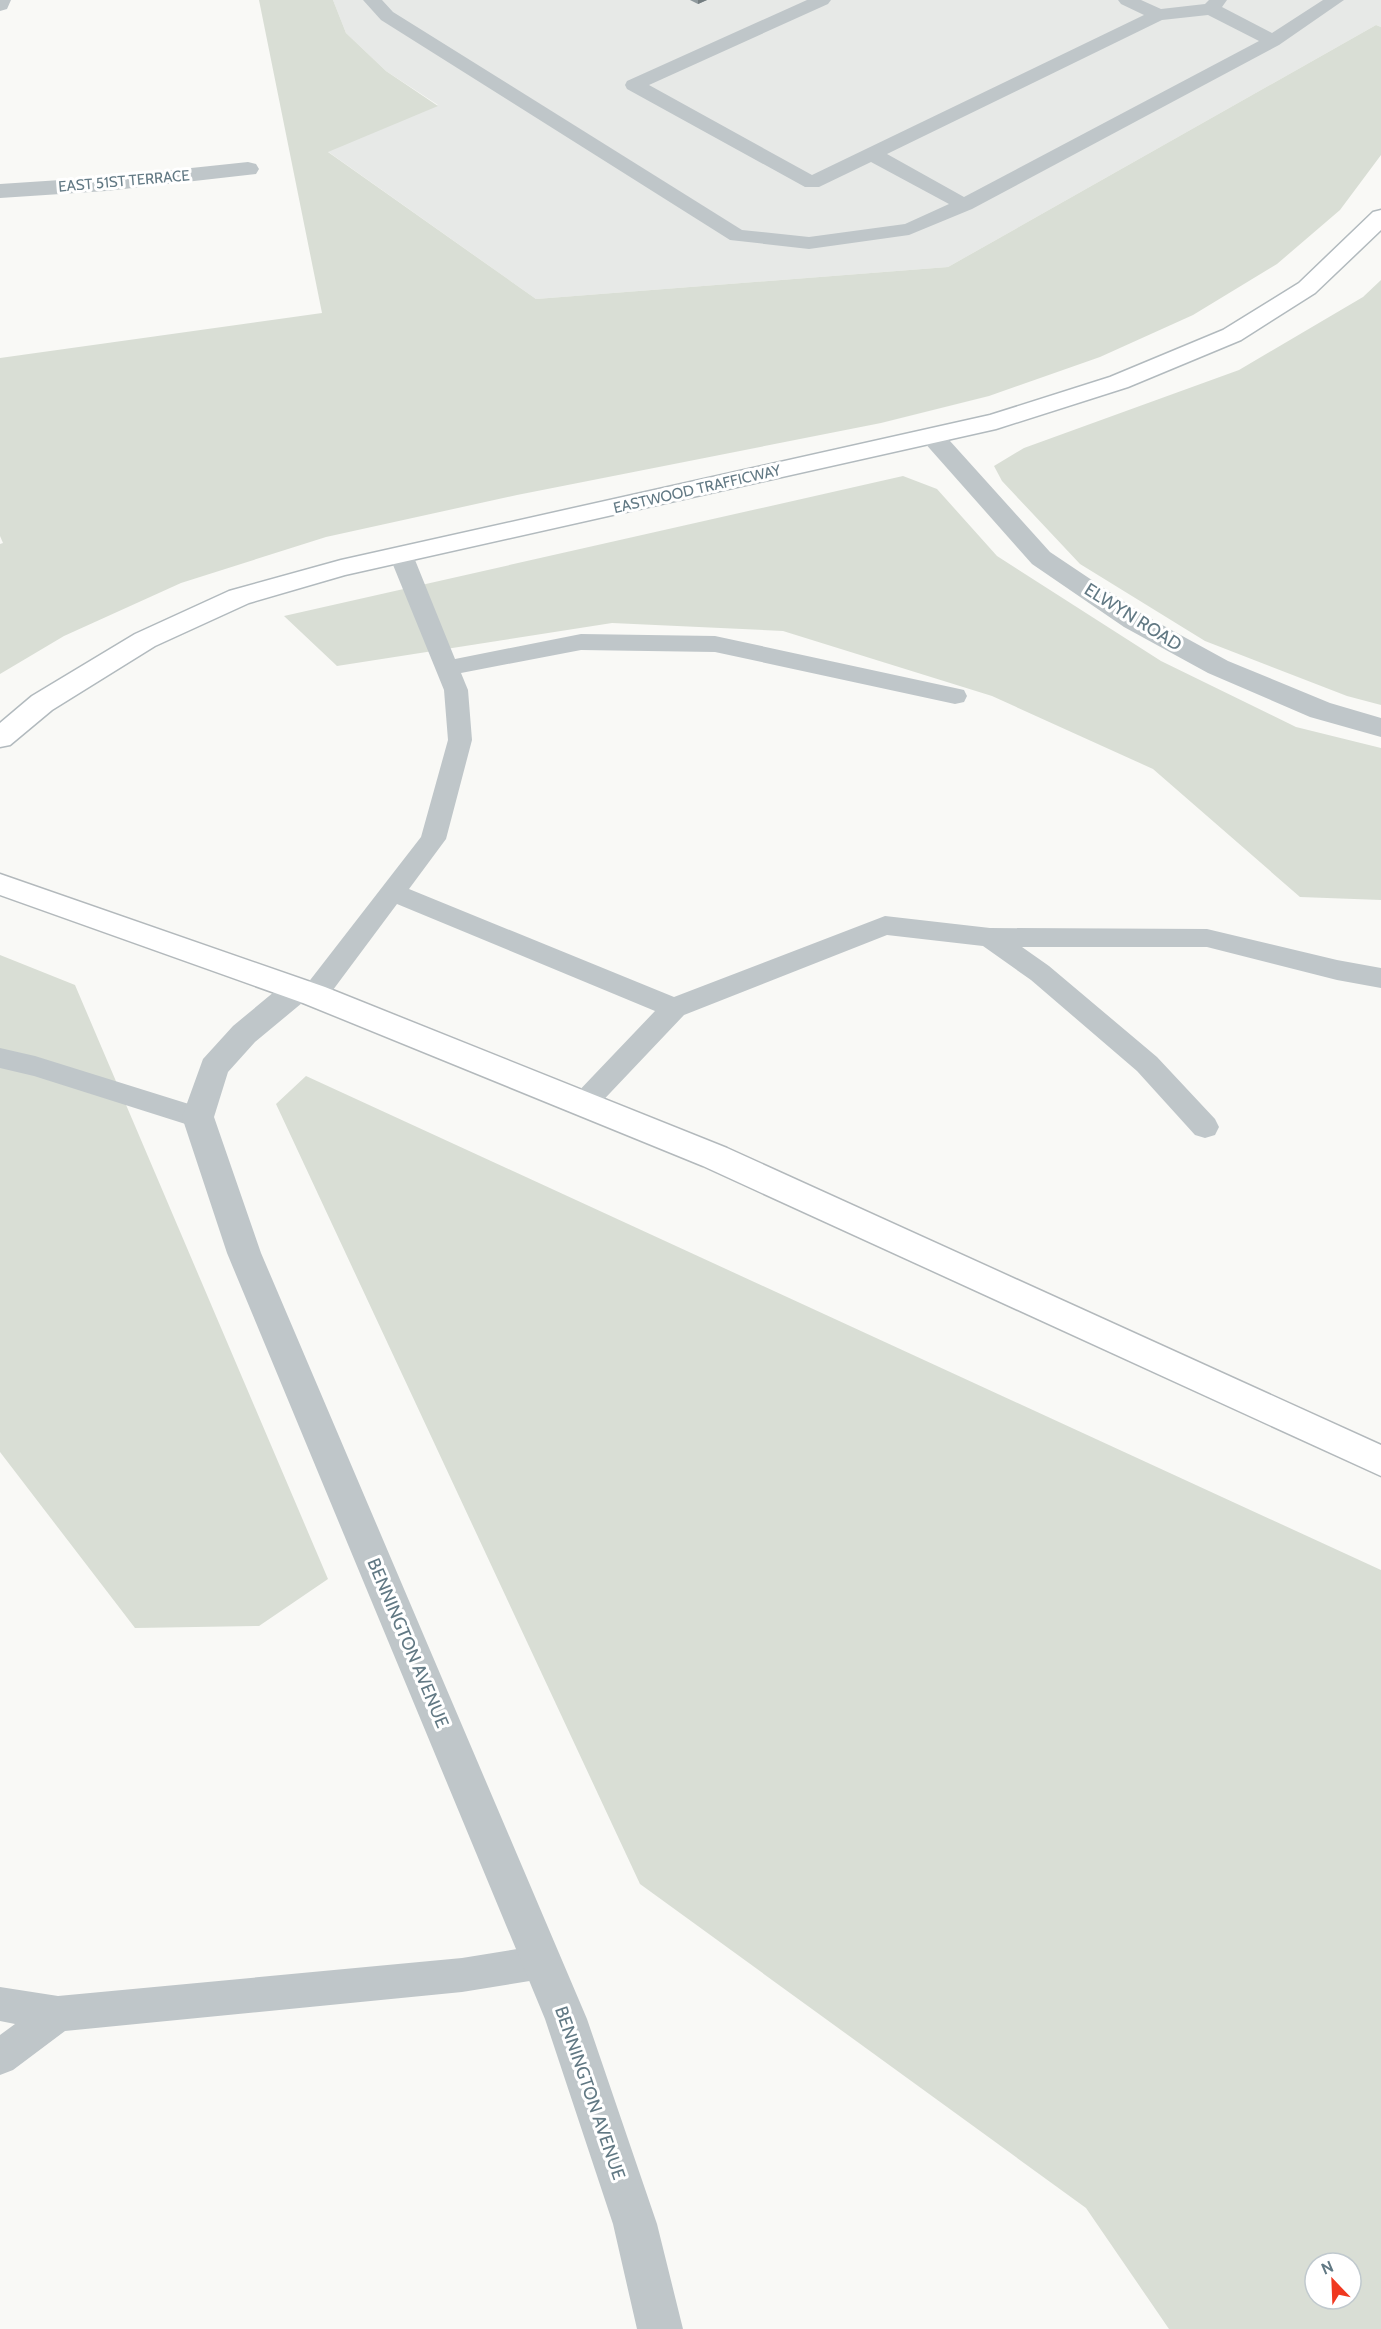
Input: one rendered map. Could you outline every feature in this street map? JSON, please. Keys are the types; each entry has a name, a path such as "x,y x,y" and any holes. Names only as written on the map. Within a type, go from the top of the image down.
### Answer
{"main road":[{"name":"EASTWOOD TRAFFICWAY","path":"0,738 42,703 145,640 239,597 340,568 996,421 1119,382 1233,335 1307,288 1381,217"},
{"path":"0,884 305,992 725,1162 1381,1461"}],"street":[{"path":"0,5 1,0"},
{"name":"EAST 51ST TERRACE","path":"0,191 106,184 248,169"},
{"name":"ELWYN ROAD","path":"932,436 1041,558 1134,621 1218,667 1320,710 1381,728"},
{"path":"198,1117 214,1067 244,1034 305,992"},
{"name":"BENNINGTON AVENUE","path":"198,1117 244,1253 566,2019 635,2224 660,2329"}],"lane":[{"path":"372,0 387,16 737,236 809,243 909,230 965,205 1273,41 1335,0"},
{"path":"822,0 634,85 812,183 1158,15 1215,4 1273,41"},
{"path":"1127,0 1158,15"},
{"path":"872,154 965,205"},
{"path":"305,992 392,892 433,839 460,740 456,690 401,555"},
{"path":"447,668 581,642 715,644 955,696"},
{"path":"392,892 674,1008"},
{"path":"583,1104 674,1008 885,925 990,938 1207,938 1337,970 1381,978"},
{"path":"990,938 1040,973 1147,1064 1205,1127"},
{"path":"0,1058 35,1066 198,1117"},
{"path":"0,2004 58,2014 462,1974 542,1962"},
{"path":"0,2057 58,2014"}],"shaded area":[{"path":"259,0 333,0 346,33 386,71 438,106 328,152 536,299 948,267 1376,25 1381,27 1381,155 1340,210 1277,264 1193,315 1100,357 989,396 881,423 517,495 326,537 181,583 64,636 0,674 0,544 3,543 0,536 0,358 322,313"},
{"path":"333,0 1381,0 1381,27 1376,25 948,267 536,299 327,151 438,105 386,71 346,33"},
{"path":"1381,280 1381,705 1347,696 1205,641 1080,564 1002,481 994,466 1024,448 1239,370 1363,297"},
{"path":"903,476 937,489 997,556 1161,661 1296,727 1381,748 1381,900 1300,897 1153,769 992,696 783,631 612,623 337,666 284,616"},
{"path":"0,955 75,985 328,1579 259,1626 135,1628 0,1452"},
{"path":"306,1076 1381,1570 1381,2329 1169,2329 1086,2208 640,1884 276,1104"}]}
